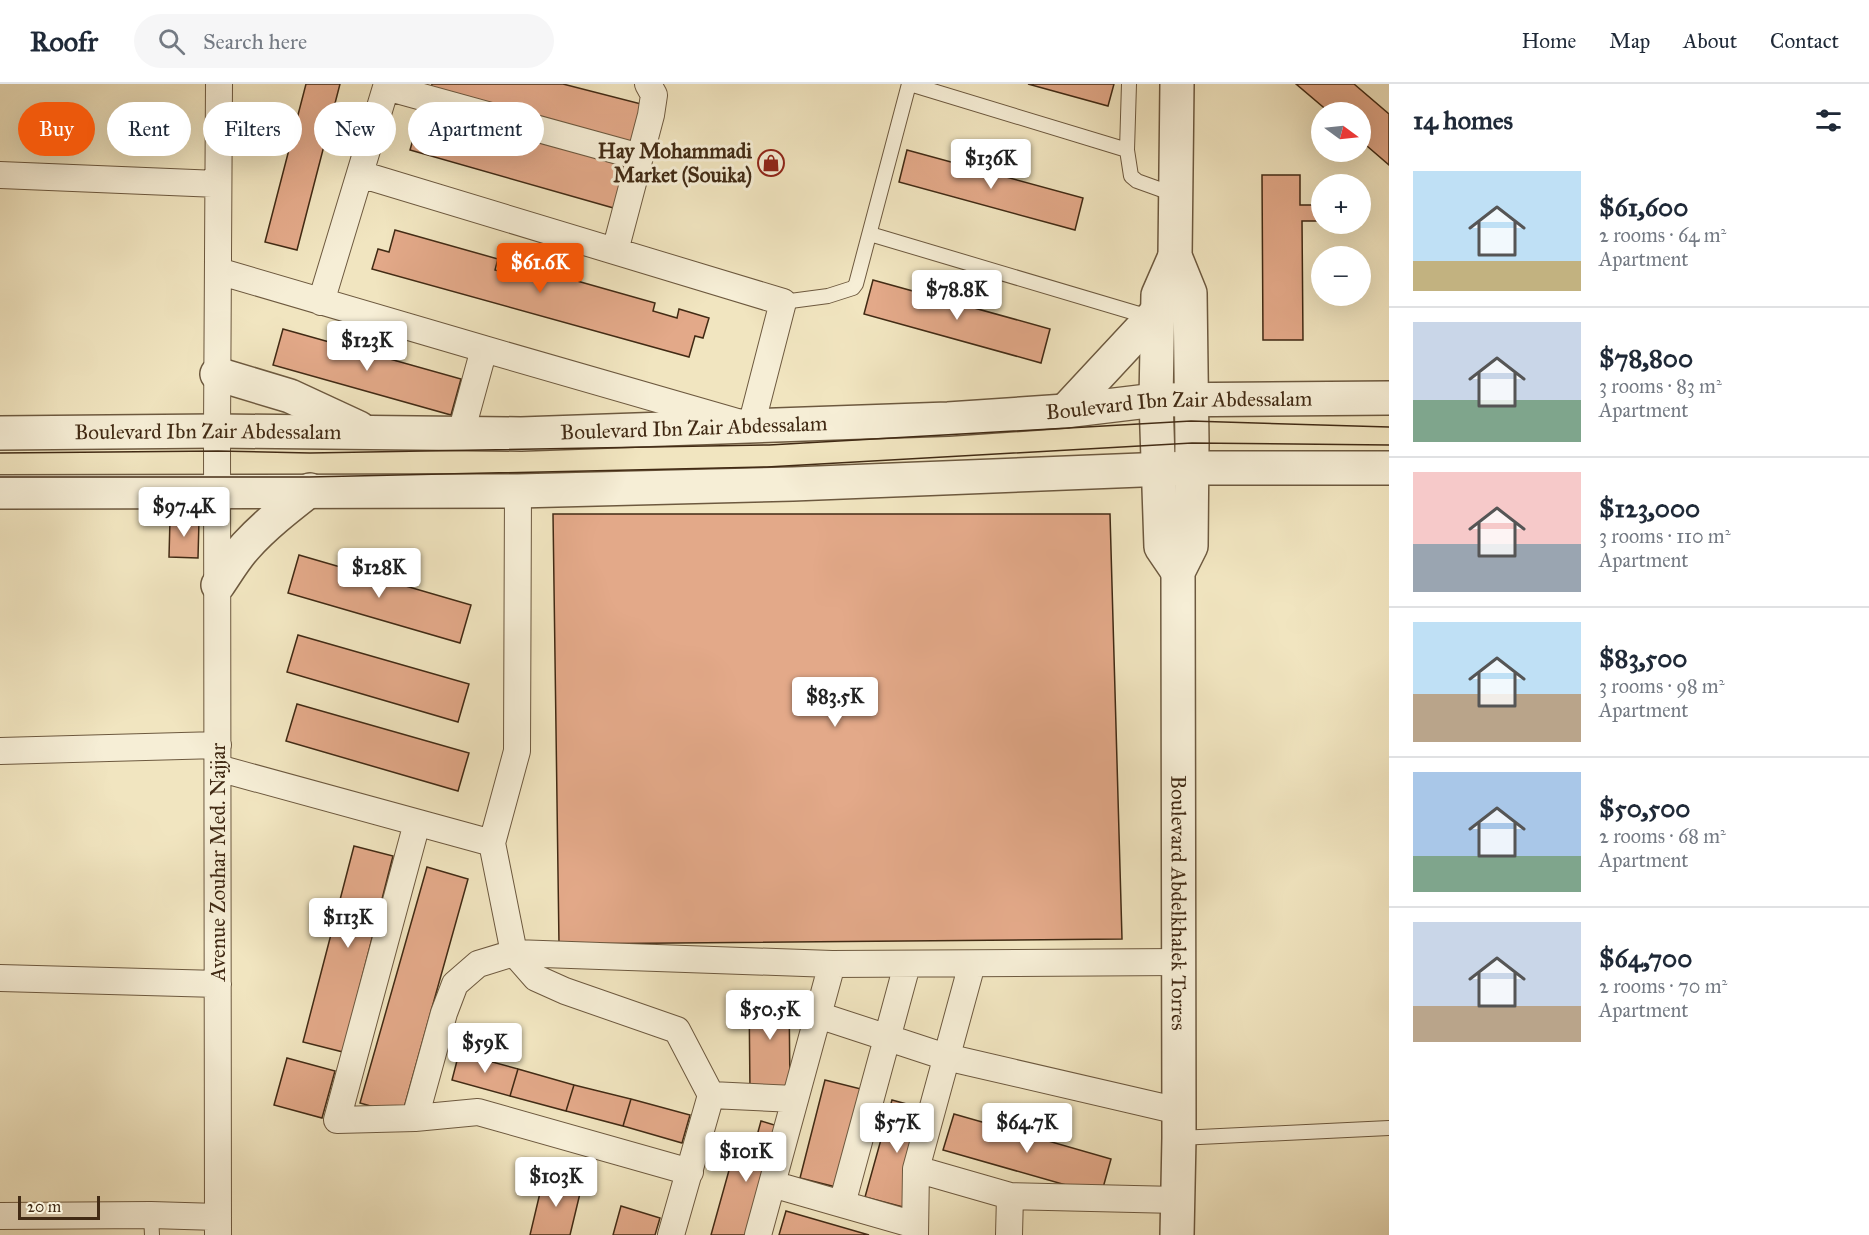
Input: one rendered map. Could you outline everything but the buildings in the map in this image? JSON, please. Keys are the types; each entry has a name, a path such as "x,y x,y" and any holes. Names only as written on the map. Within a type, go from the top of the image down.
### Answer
{"street":[{"name":"Avenue Zouhar Med. Najjar","path":"218,1226 219,84"},
{"path":"615,251 651,115 654,95 648,84"},
{"name":"Boulevard Abdelkhalek Torres","path":"1177,84 1175,256 1158,295 1154,314 1161,547 1179,572"},
{"path":"321,302 386,86 640,158"},
{"path":"218,271 751,426 783,302 360,174"},
{"path":"0,175 218,184"},
{"name":"Boulevard Abdelkhalek Torres","path":"1175,256 1190,293 1191,399 1191,546 1179,572 1177,1235"},
{"path":"1065,411 1154,314"},
{"path":"461,433 484,349"},
{"path":"217,374 290,396 369,432"},
{"name":"Boulevard Ibn Zair Abdessalam","path":"0,433 217,431 521,434 948,419 1065,411 1156,400 1389,398"},
{"path":"0,492 518,491 793,484 1191,468 1389,468"},
{"path":"218,585 259,532 310,490"},
{"path":"518,491 517,751 492,843 514,953 536,978 565,991 677,1030 711,1095 671,1235"},
{"path":"0,751 218,756 417,823 492,843"},
{"path":"417,823 337,1120 416,1118 478,1112 690,1172"},
{"path":"416,1118 444,1012 455,984 478,963 514,953 832,964 1179,962"},
{"path":"758,1235 832,964"},
{"path":"772,1184 842,1204 915,1230 916,1169 972,964"},
{"path":"842,1204 907,965"},
{"path":"0,978 218,984"},
{"path":"818,1016 1179,1124"},
{"path":"711,1095 795,1099"},
{"path":"916,1169 1010,1196 1177,1200"},
{"path":"1009,1235 1010,1196"},
{"path":"0,1216 152,1225 218,1226"}],"lane":[{"path":"783,302 828,296 853,288 858,278 909,84 1127,150"},
{"path":"1130,84 1127,150 1131,176 1137,181 1176,195"},
{"path":"870,234 1154,314"},
{"path":"1179,1124 1389,1128"}],"tram line":[{"path":"0,453 218,451 310,453 769,445 1191,421 1389,427"},
{"path":"0,477 309,477 767,467 1192,443 1389,445"}],"place":[{"name":"Hay Mohammadi Market (Souika)","path":"771,163"}]}
